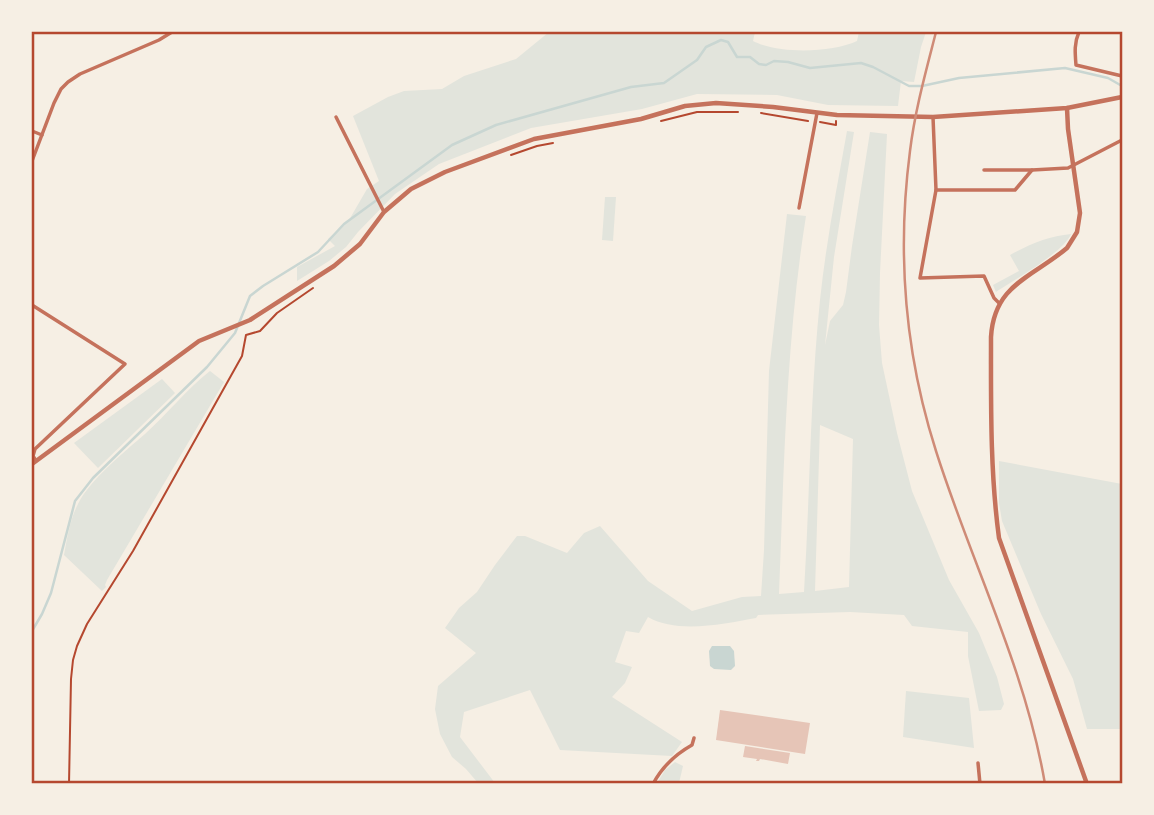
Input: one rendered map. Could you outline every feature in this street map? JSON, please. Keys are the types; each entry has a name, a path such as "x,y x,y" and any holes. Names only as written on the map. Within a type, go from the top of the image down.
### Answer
{"street":[{"path":"32,161 58,96 68,82 172,32"},
{"path":"1079,32 1076,39 1076,65 1122,76"},
{"path":"32,305 125,364 36,449 34,463 199,341 244,323 334,266 360,244 384,212 411,189 445,172 534,139 641,119 685,106 716,103 837,115 933,117 1067,108 1122,97"},
{"path":"1067,108 1080,213 1078,228 1064,251 1007,292 993,317 993,498 999,538 1087,783"},
{"path":"799,208 817,113"},
{"path":"336,117 384,212"},
{"path":"933,117 936,190 920,278 984,276 999,303"},
{"path":"32,131 42,135"},
{"path":"984,170 1068,168 1122,140"},
{"path":"936,190 1015,190 1032,170"},
{"path":"653,783 660,772 692,746 694,738"},
{"path":"978,763 979,783"}],"path":[{"path":"662,120 697,112 737,112"},
{"path":"751,112 835,125 837,115"},
{"path":"507,157 537,146 562,141"},
{"path":"69,783 71,679 77,646 87,624 133,551 242,356 246,335 260,331 277,313 317,285"}],"shaded area":[{"path":"549,32 755,32 753,41 764,45 790,50 819,50 857,41 859,32 926,32 914,82 901,81 898,106 828,105 777,95 697,94 642,109 531,128 439,164 395,194 346,247 297,281 297,267 335,246 328,239 349,220 367,189 379,181 353,116 404,91 442,89 464,76 516,59"},
{"path":"847,131 854,132 834,257 825,345 830,321 843,305 846,292 870,132 887,134 880,273 879,325 882,363 912,491 949,580 979,633 997,677 1004,704 1001,710 979,711 968,656 968,632 912,626 904,615 850,612 758,615 756,618 701,626 673,625 648,617 639,633 626,631 615,662 632,667 625,683 612,697 682,742 672,756 560,750 530,690 464,712 460,737 495,783 478,783 452,757 440,734 435,709 438,686 476,653 445,628 459,608 477,592 517,536 525,536 567,553 584,533 600,526 648,581 692,611 742,597 761,596 769,371 787,214 806,216 790,357 779,594 804,592 820,300","holes":["820,425 853,439 849,587 815,591"]},
{"path":"605,197 616,197 613,241 602,240"},
{"path":"1071,234 1049,257 996,292 993,285 1019,271 1010,255 1040,241"},
{"path":"210,371 224,382 102,591 64,555 78,504 108,467"},
{"path":"162,379 175,393 98,468 74,443"},
{"path":"999,461 1122,484 1122,729 1087,729 1073,679 1041,614 1002,521"},
{"path":"712,646 730,646 734,651 735,666 731,670 714,669 710,666 709,651"},
{"path":"906,691 969,698 974,748 903,737"},
{"path":"675,762 683,766 679,783 657,783 665,770"}],"building":[{"path":"720,710 810,723 805,754 716,740"},
{"path":"745,746 790,753 788,764 743,757"}],"waterway":[{"path":"32,631 51,593 75,501 93,478 207,367 235,333 250,296 318,252 344,224 452,145 496,125 631,87 664,83 697,60 706,47 721,40 728,42 737,57 750,57 759,64 788,62 810,68 861,63 909,86 959,78 1065,68 1108,78 1122,86"}],"railway":[{"path":"936,32 915,121 906,189 904,264 911,340 925,414 936,451 1011,656 1036,741 1045,784"}]}
